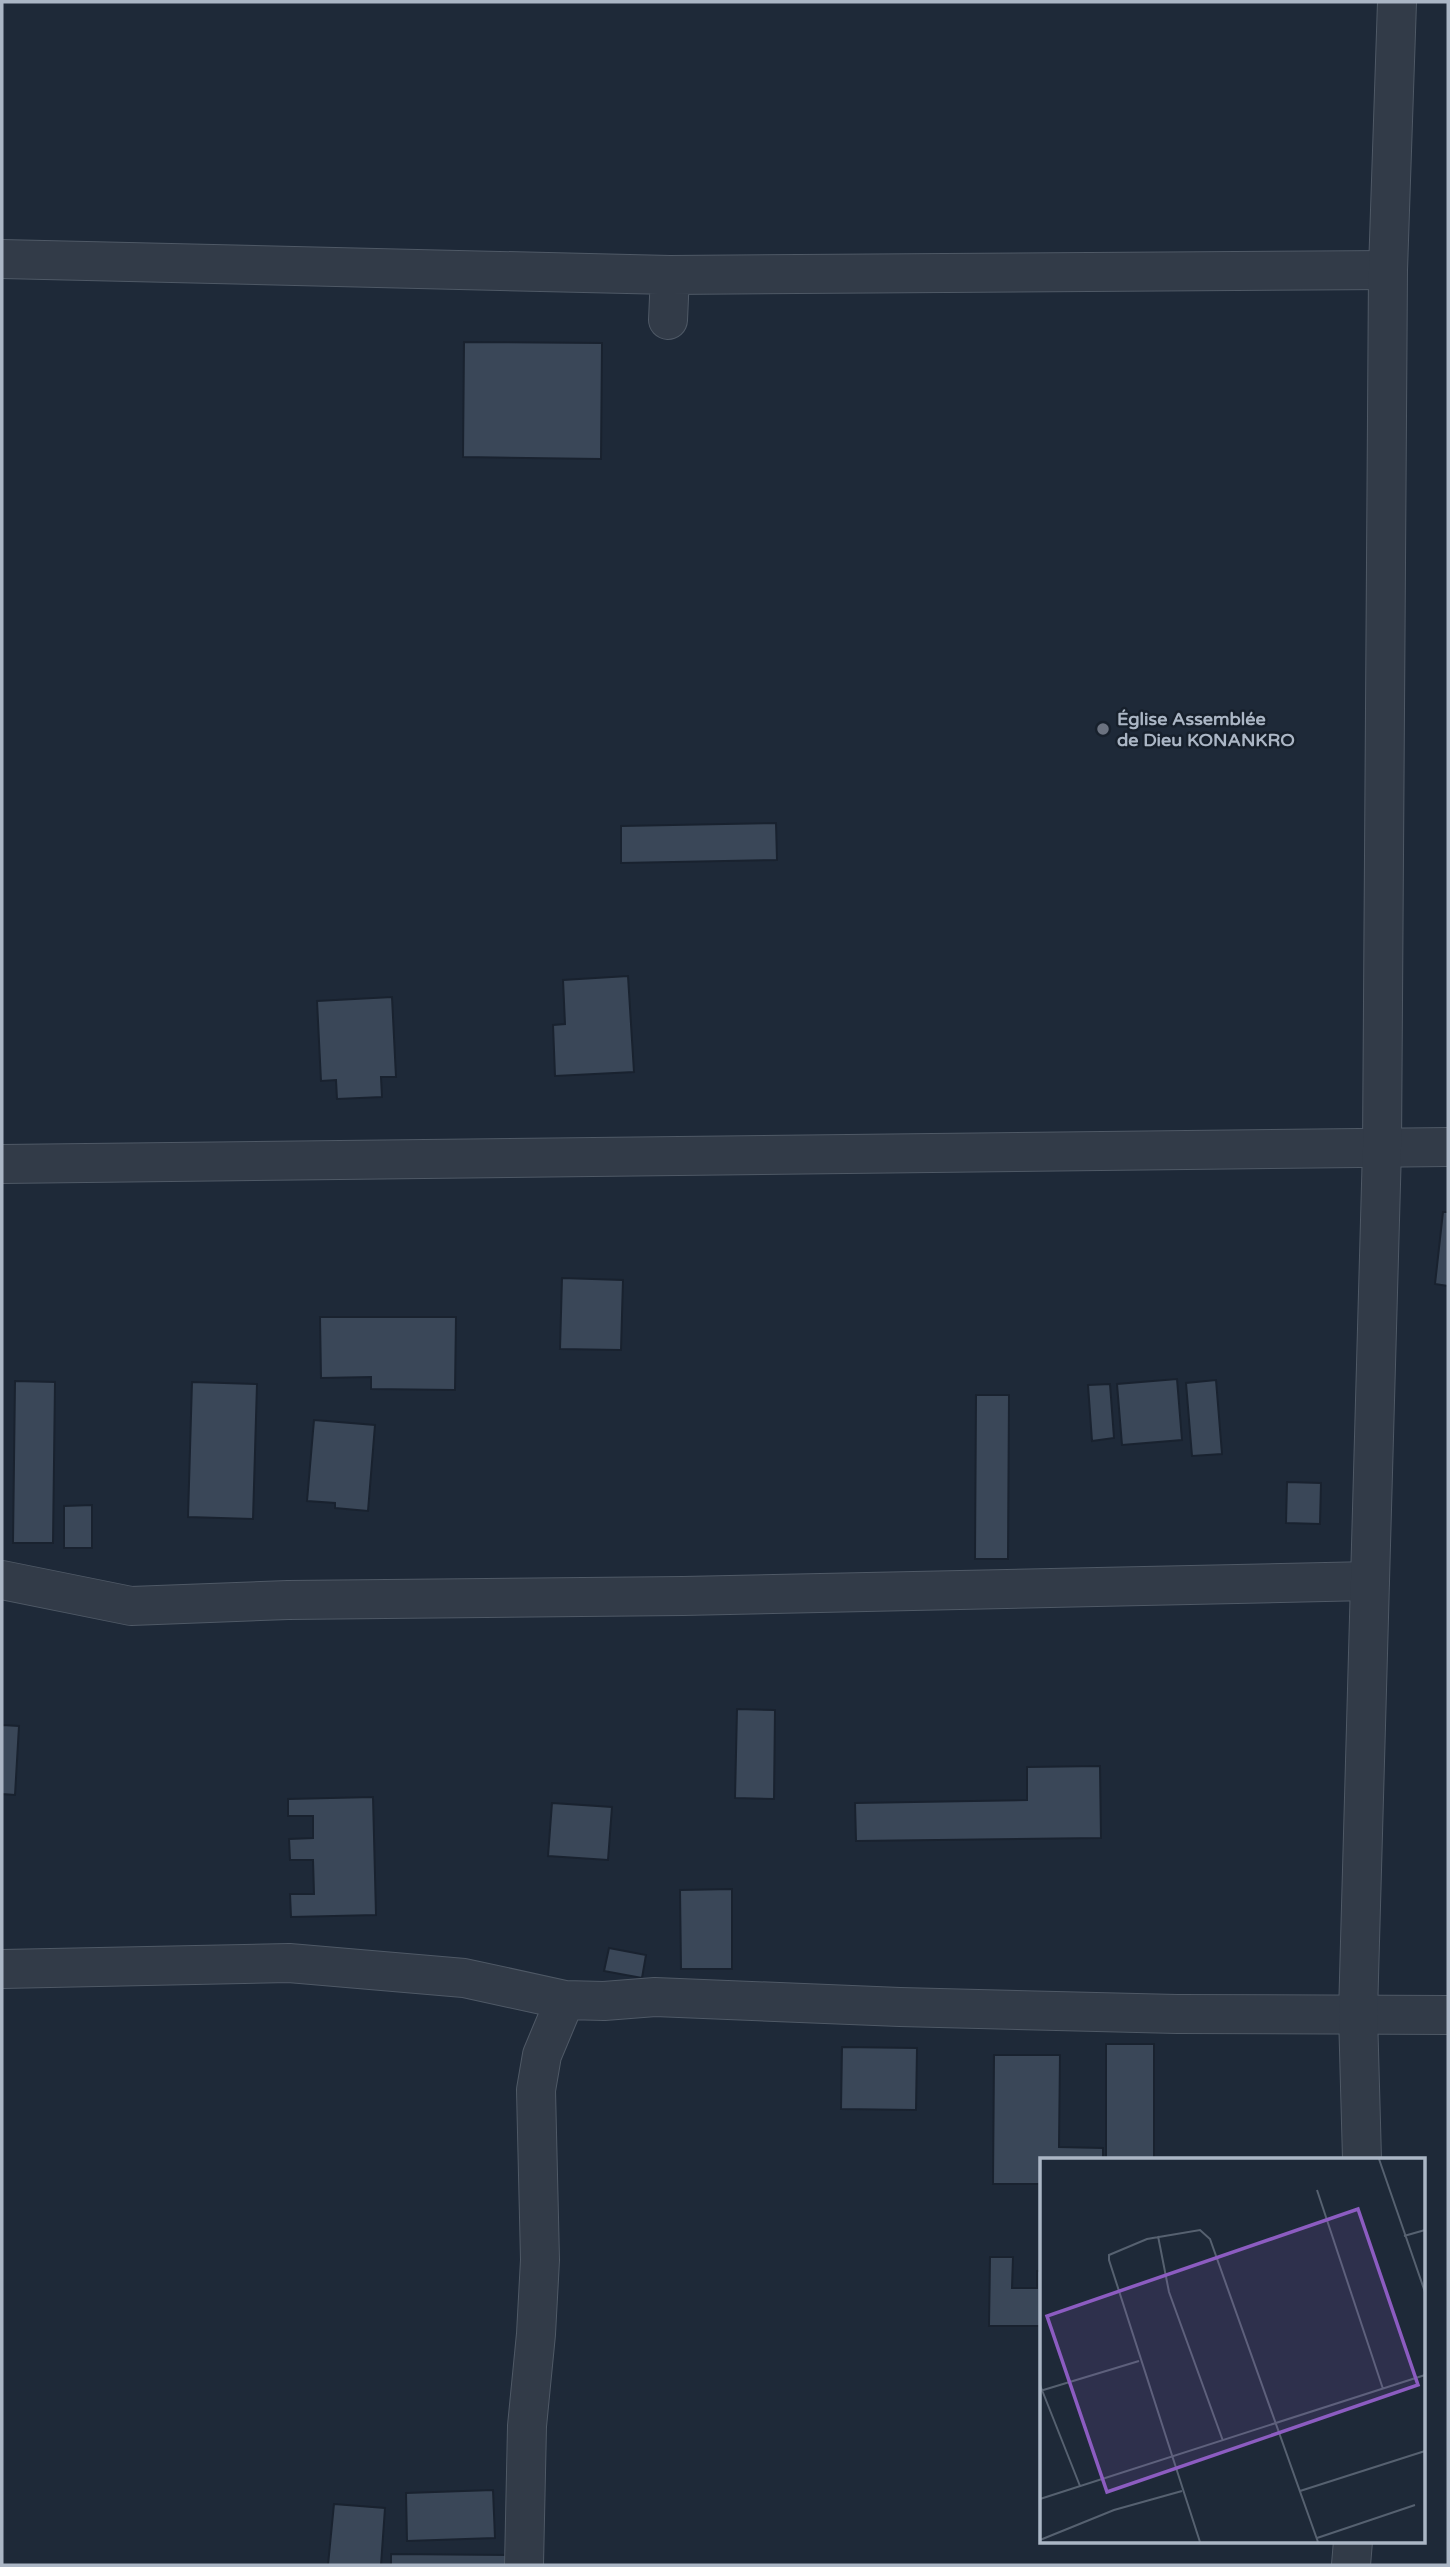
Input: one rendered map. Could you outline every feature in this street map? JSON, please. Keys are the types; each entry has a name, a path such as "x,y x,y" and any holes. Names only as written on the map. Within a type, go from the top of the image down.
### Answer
{"street":[{"path":"1362,2158 1358,2014 1382,1148 1388,270 1396,2"},
{"path":"2,259 670,275 1388,270"},
{"path":"668,320 670,275"},
{"path":"2,1164 1448,1147"},
{"path":"2,1580 131,1606 288,1600 697,1595 1370,1581"},
{"path":"2,1969 289,1963 464,1978 565,2000 604,2001 655,1997 997,2010 1448,2015"},
{"path":"524,2565 527,2426 540,2259 536,2090 542,2054 565,2000"},
{"path":"1351,2565 1353,2542"}],"building":[{"path":"464,342 602,343 601,459 463,457"},
{"path":"776,823 777,860 621,863 621,826"},
{"path":"628,976 634,1072 555,1076 553,1025 565,1024 563,980"},
{"path":"392,997 396,1077 381,1077 382,1097 337,1099 336,1080 321,1081 317,1001"},
{"path":"1443,1212 1448,1212 1448,1286 1435,1284"},
{"path":"562,1278 623,1280 621,1350 560,1349"},
{"path":"320,1317 456,1317 455,1390 371,1389 371,1377 321,1378"},
{"path":"1177,1379 1182,1440 1122,1445 1117,1384"},
{"path":"1216,1380 1222,1454 1192,1456 1186,1383"},
{"path":"15,1381 55,1382 53,1543 13,1543"},
{"path":"192,1382 257,1384 253,1519 188,1517"},
{"path":"1110,1384 1114,1438 1092,1441 1088,1385"},
{"path":"976,1395 1009,1395 1008,1559 975,1559"},
{"path":"314,1420 375,1425 368,1511 335,1508 335,1503 307,1501"},
{"path":"1287,1482 1321,1483 1320,1524 1286,1523"},
{"path":"92,1505 92,1548 64,1548 64,1506"},
{"path":"737,1709 775,1710 774,1799 735,1798"},
{"path":"2,1725 19,1726 15,1795 2,1794"},
{"path":"1100,1766 1101,1838 856,1841 855,1803 1027,1800 1027,1767"},
{"path":"373,1797 376,1915 291,1917 290,1894 314,1894 313,1860 290,1860 289,1839 313,1838 313,1816 288,1816 288,1799"},
{"path":"552,1803 612,1807 608,1860 548,1856"},
{"path":"732,1889 732,1969 681,1969 680,1890"},
{"path":"609,1948 646,1955 642,1978 604,1971"},
{"path":"1106,2044 1154,2044 1154,2158 1106,2158"},
{"path":"842,2047 917,2048 916,2110 841,2109"},
{"path":"994,2055 1060,2055 1059,2147 1103,2148 1103,2158 1040,2158 1040,2184 993,2184"},
{"path":"990,2257 1013,2257 1012,2288 1037,2288 1037,2271 1040,2271 1040,2326 989,2326"},
{"path":"493,2490 495,2538 407,2541 406,2493"},
{"path":"334,2504 385,2508 381,2565 328,2565"},
{"path":"391,2554 516,2555 515,2565 391,2565"}],"place":[{"name":"Église Assemblée de Dieu KONANKRO","path":"1103,729"}]}
